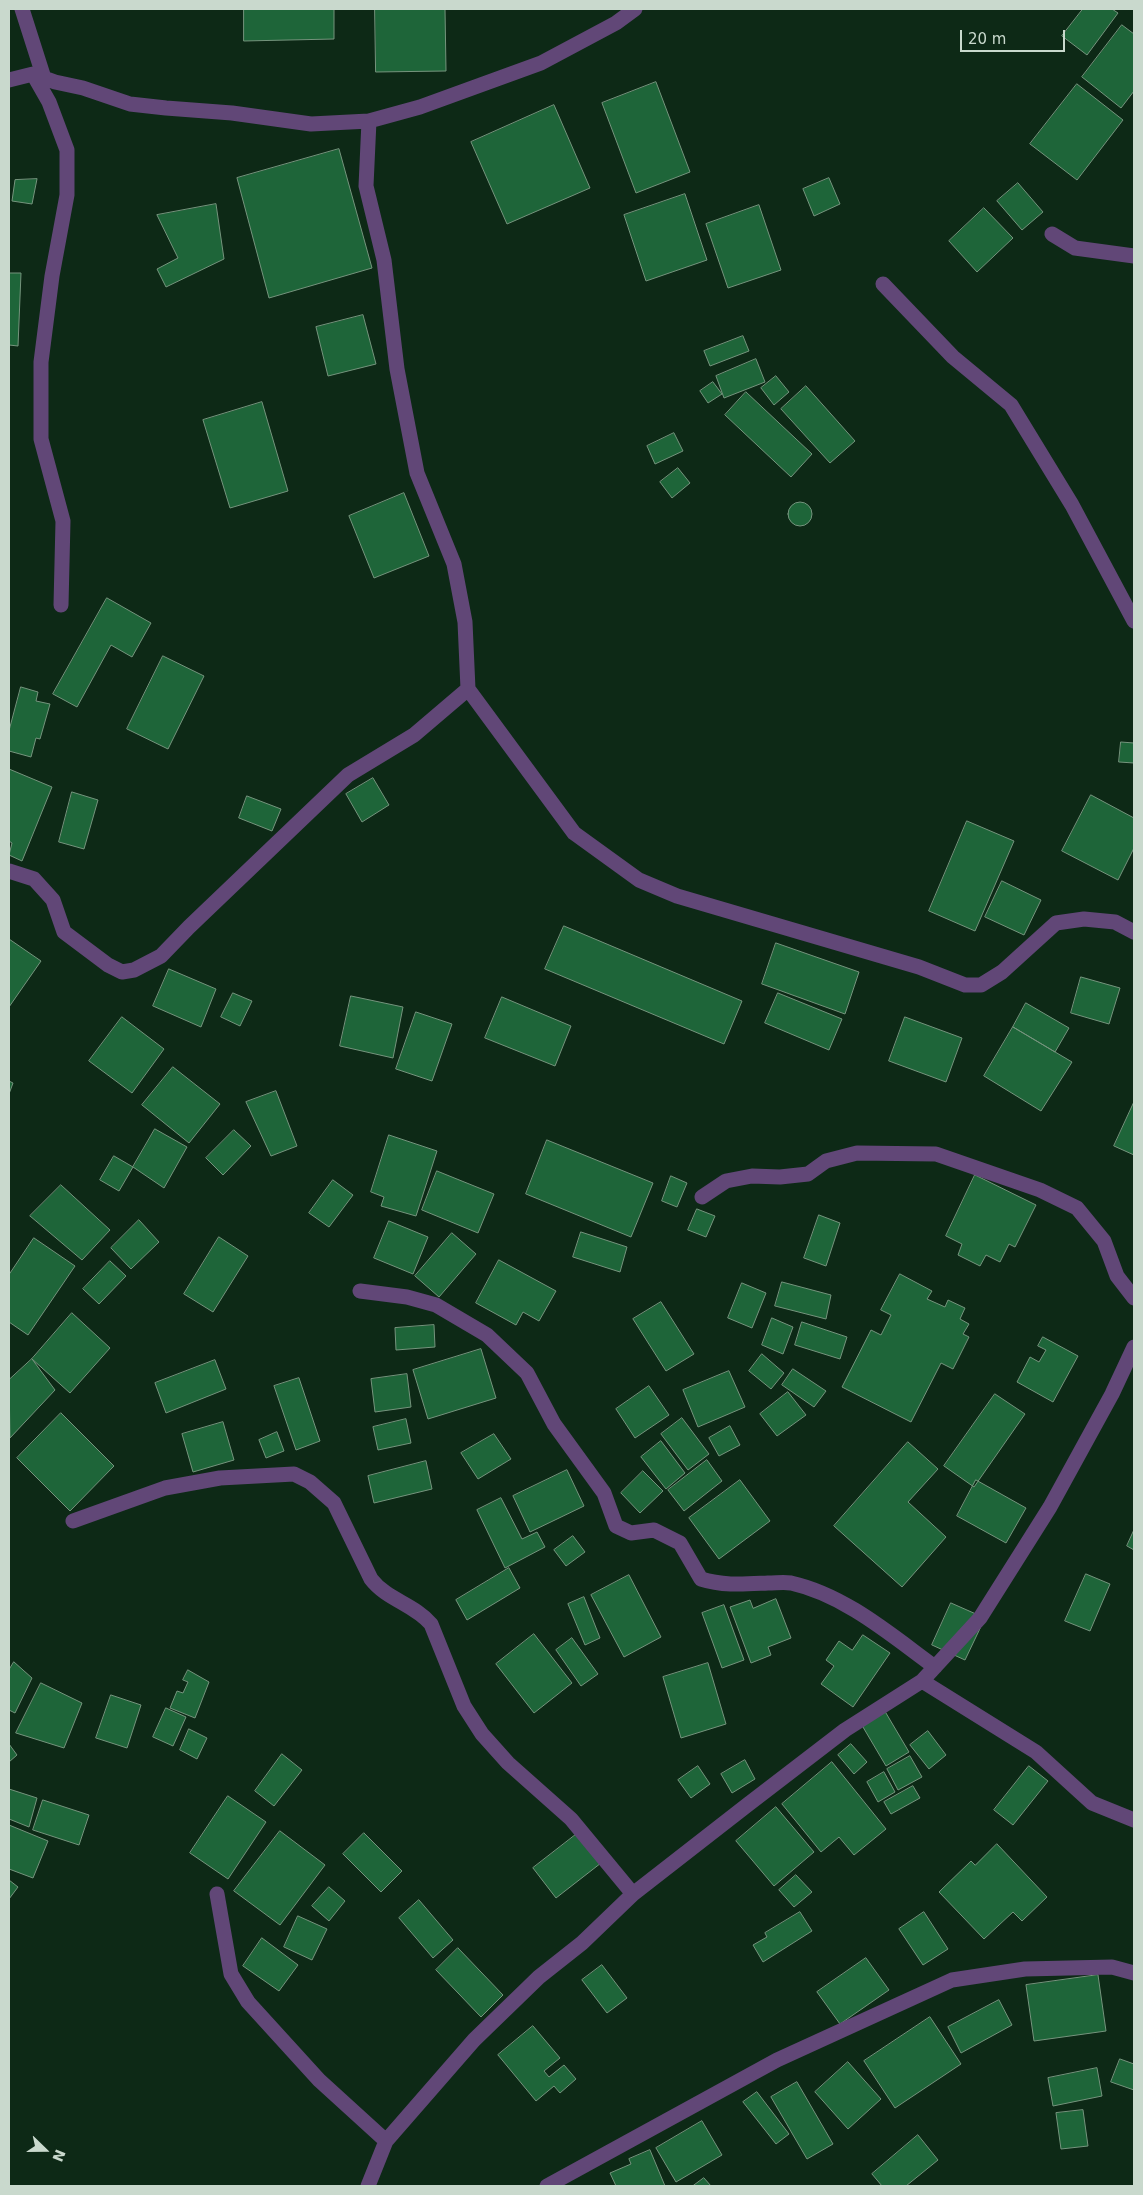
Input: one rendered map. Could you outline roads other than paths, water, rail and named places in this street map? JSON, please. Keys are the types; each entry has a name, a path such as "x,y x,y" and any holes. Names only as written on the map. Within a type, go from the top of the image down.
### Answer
{"street":[{"path":"22,9 38,76 67,150 67,195 52,276 41,362 41,439 63,521 62,605"},
{"path":"9,80 38,76 83,88 130,104 232,113 311,124 369,121 420,108 541,63 616,23 635,9"},
{"path":"369,121 366,186 384,260 397,369 417,473 454,564 465,622 468,689 574,833 639,880 677,896 919,967 965,985 981,985 1002,972 1056,923 1084,920 1115,922 1134,932"},
{"path":"1052,234 1075,248 1116,256 1134,256"},
{"path":"883,284 953,357 1011,405 1072,505 1134,621"},
{"path":"9,870 34,879 53,900 64,932 108,965 122,972 134,970 161,956 348,775 414,735 468,689"},
{"path":"702,1197 726,1181 752,1176 780,1177 808,1174 826,1161 857,1153 936,1154 1040,1190 1077,1208 1104,1242 1117,1276 1134,1298"},
{"path":"360,1290 407,1297 436,1305 487,1335 527,1373 554,1424 604,1493 616,1526 631,1533 654,1530 680,1543 700,1579 734,1585 789,1582 824,1593 873,1622 935,1666"},
{"path":"368,2186 386,2141 474,2040 539,1978 582,1943 633,1894 845,1730 922,1681 980,1618 1050,1507 1112,1394 1134,1347"},
{"path":"73,1521 164,1488 220,1478 294,1474 310,1482 334,1503 371,1578 378,1588 423,1615 431,1624 464,1706 482,1734 529,1782 571,1819 633,1894"},
{"path":"922,1681 1036,1752 1092,1803 1134,1820"},
{"path":"217,1894 231,1974 248,2002 319,2080 386,2141"},
{"path":"546,2186 777,2060 952,1980 1025,1969 1112,1967 1134,1973"}]}
